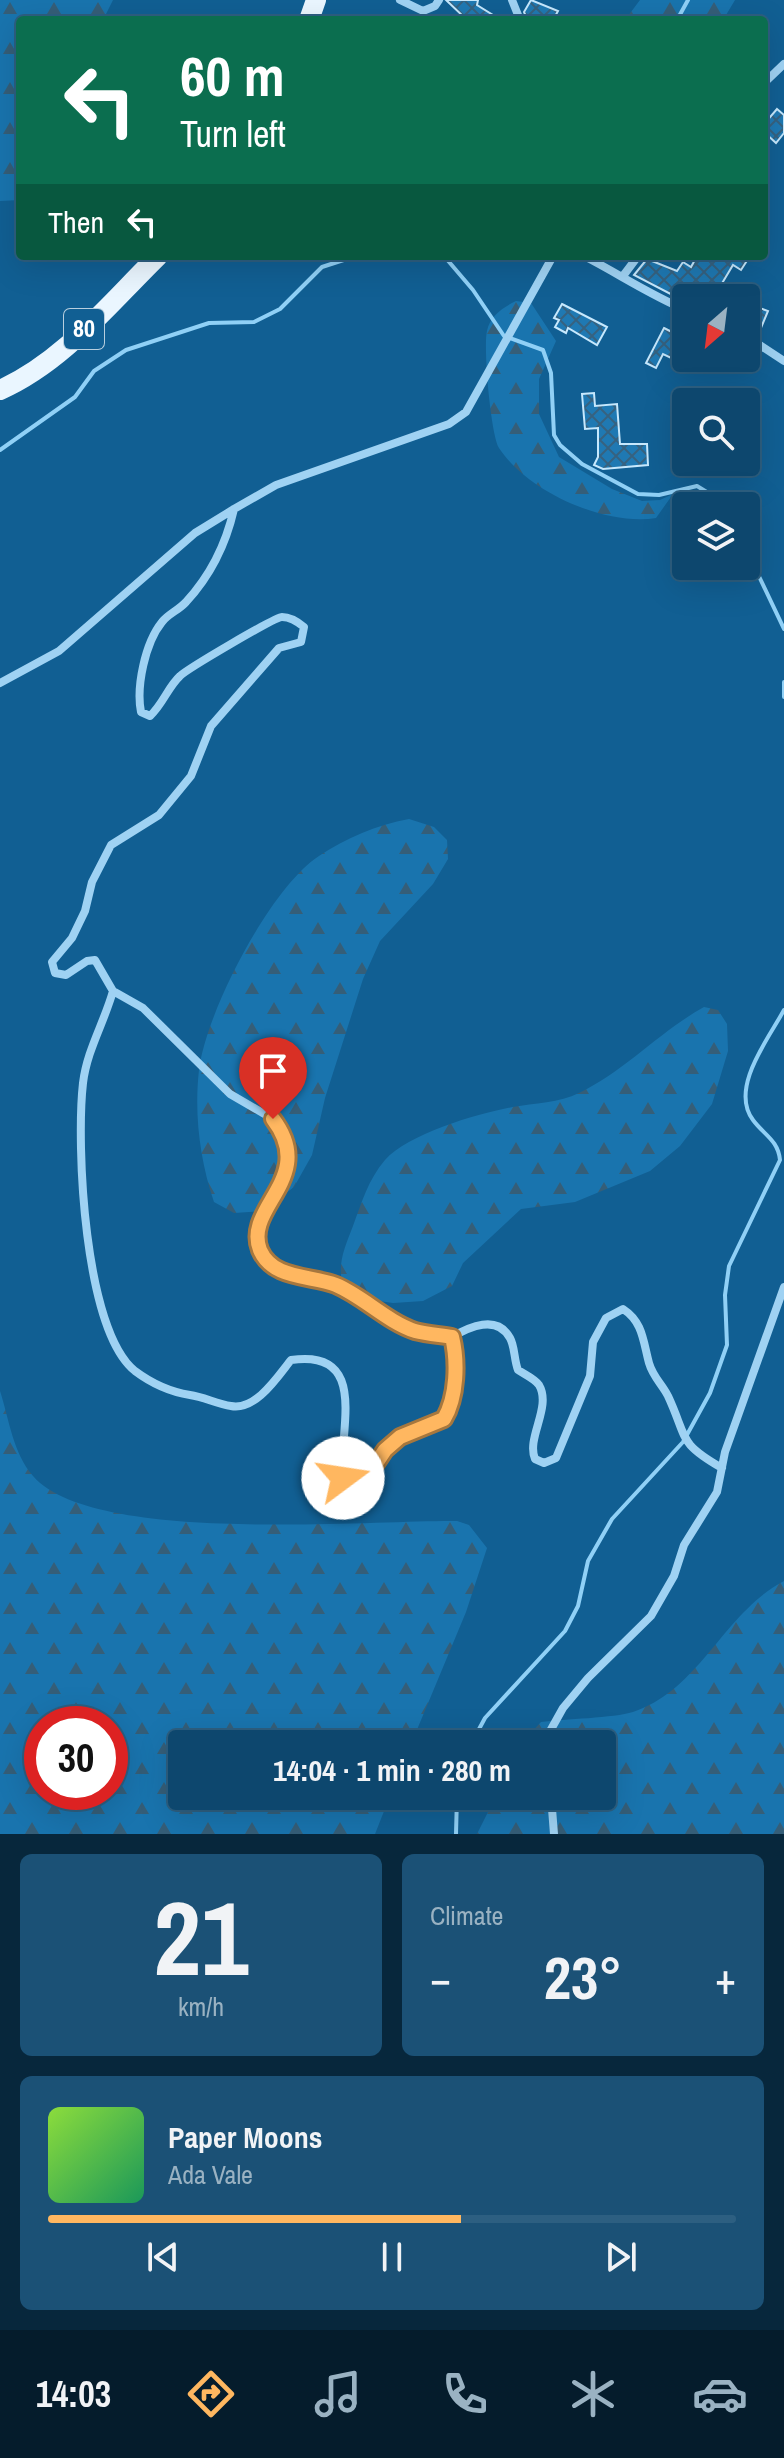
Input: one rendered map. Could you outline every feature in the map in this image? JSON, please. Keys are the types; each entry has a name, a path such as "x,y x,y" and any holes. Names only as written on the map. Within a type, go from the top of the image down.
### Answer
{"main road":[{"name":"80","path":"0,390 23,380 55,357 154,260"}],"street":[{"path":"400,0 423,11 435,6 439,0"},
{"path":"768,79 784,64"},
{"path":"0,683 59,651 195,533 234,509 276,485 449,424 466,412 551,260"},
{"path":"592,260 623,276 641,291 672,304"},
{"path":"623,276 635,260"},
{"path":"760,345 784,361"},
{"path":"234,509 226,543 185,603 162,622 142,676 141,712 150,716 176,679 192,665 233,646 261,625 282,617 304,627 304,635 301,642 279,648 211,726 191,776 159,815 111,845 92,882 85,911 72,938 52,962 55,973 66,975 87,961 95,960 113,991 143,1008 230,1094 273,1119 286,1135 289,1156 283,1180 259,1227 260,1249 273,1265 294,1276 333,1283 414,1330 452,1337 468,1327 491,1324 505,1331 512,1340 518,1370 538,1383 540,1389 540,1415 532,1452 535,1459 544,1463 556,1458 590,1376 593,1342 606,1318 623,1309 635,1316 641,1328 650,1366 667,1394 679,1431 691,1450 722,1468"},
{"path":"113,991 91,1043 83,1082 79,1158 102,1309 134,1370 172,1392 208,1398 233,1407 246,1404 265,1391 291,1360 310,1357 329,1366 338,1375 348,1405 341,1467 343,1478 351,1486 363,1483 385,1450 400,1437 444,1419 453,1392 452,1337"},
{"path":"551,1730 563,1708 588,1678 651,1616 674,1576 684,1545 717,1492 722,1468 784,1287"},
{"path":"552,1810 554,1834"}],"green space":[{"path":"0,0 113,0 105,16 16,16 16,200 0,201"},
{"path":"640,0 735,0 725,16 628,16"},
{"path":"516,301 531,303 556,341 539,379 539,414 559,457 612,489 642,501 660,500 672,494 656,518 614,517 569,502 529,479 499,448 488,391 487,331 497,313"},
{"path":"409,819 434,827 447,840 448,859 433,884 380,941 363,979 325,1098 312,1155 294,1187 262,1211 234,1213 214,1202 202,1154 197,1104 204,1045 227,985 261,922 300,872 319,856 351,838"},
{"path":"704,1007 718,1010 727,1024 728,1051 712,1104 680,1146 650,1171 575,1202 521,1209 463,1263 452,1286 423,1301 393,1303 366,1299 345,1289 341,1265 347,1242 370,1183 385,1160 396,1151 427,1133 482,1114 555,1101 579,1093 612,1074"},
{"path":"0,1391 16,1446 33,1476 64,1498 111,1512 233,1524 457,1521 469,1525 487,1548 466,1612 417,1730 168,1730 168,1810 384,1810 375,1834 0,1834"},
{"path":"784,1581 784,1834 477,1834 489,1810 616,1810 616,1730 534,1730 541,1722 625,1714 657,1701 695,1669 744,1612"}],"building":[{"path":"446,0 478,0 477,5 495,16 463,16"},
{"path":"531,0 558,11 555,16 526,16 524,12"},
{"path":"777,109 784,115 784,133 776,143 768,136 768,119"},
{"path":"646,260 677,271 683,262 691,267 695,260 747,260 741,270 733,265 722,284 672,284 672,295 634,275"},
{"path":"562,304 607,327 597,345 568,328 566,333 555,327 559,320 554,318"},
{"path":"760,308 768,311 760,330"},
{"path":"664,328 672,332 672,358 663,354 656,368 646,363"},
{"path":"594,393 595,406 617,404 620,444 647,444 648,465 603,469 594,465 598,457 598,428 585,429 582,394"}],"waterway":[{"path":"679,16 688,0"},
{"path":"0,450 75,397 94,371 126,350 209,323 254,322 280,309 322,267 344,260"},
{"path":"447,260 473,290 504,336 543,350 551,373 554,435 560,445 582,464 638,494 659,495 697,486 707,492"},
{"path":"760,578 784,629"},
{"path":"784,682 784,697"},
{"path":"479,1730 485,1718 565,1631 578,1606 588,1561 612,1519 683,1442 710,1393 727,1345 725,1295 729,1266 780,1160 773,1143 753,1120 747,1107 746,1093 754,1064 784,1010"},
{"path":"456,1834 457,1810"}],"route":[{"path":"273,1119 286,1135 289,1156 283,1180 259,1227 260,1249 273,1265 294,1276 333,1283 414,1330 452,1337 453,1392 451,1407 444,1419 400,1437 385,1450 363,1483 351,1486 343,1478"}]}
